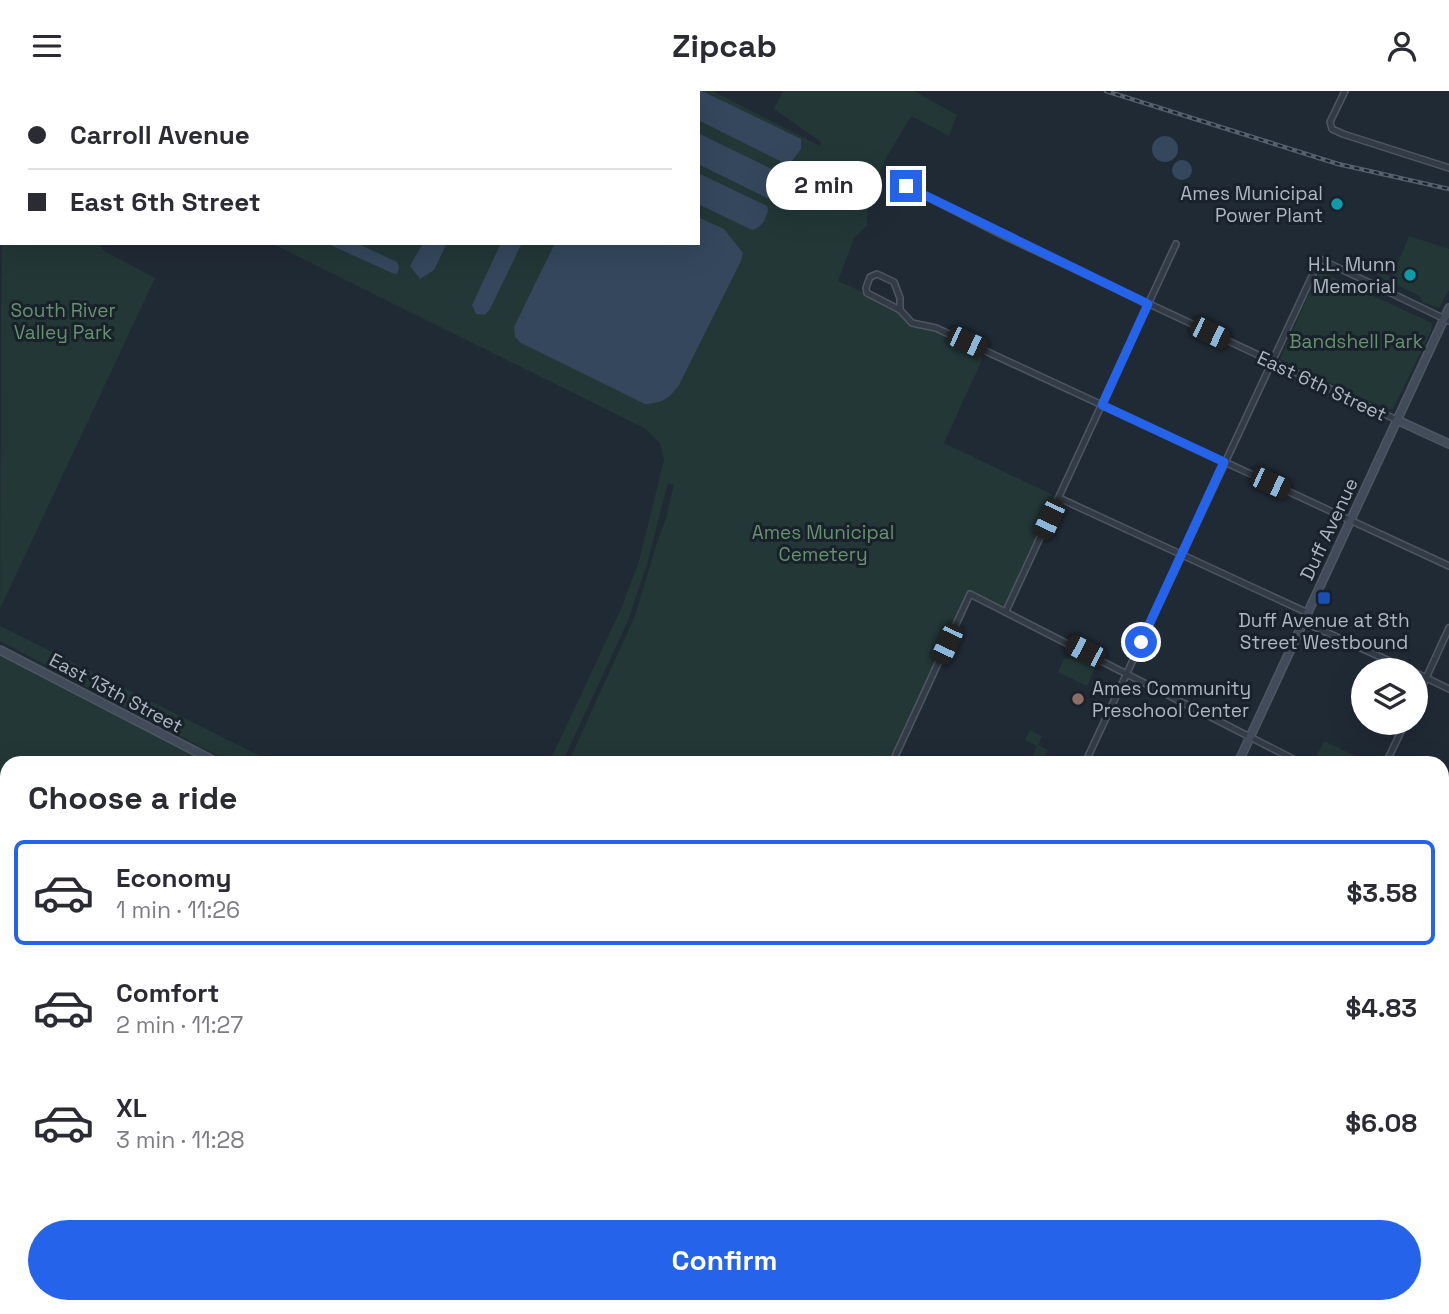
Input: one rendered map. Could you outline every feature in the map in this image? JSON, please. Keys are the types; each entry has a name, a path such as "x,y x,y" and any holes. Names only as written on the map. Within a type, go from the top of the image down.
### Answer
{"main road":[{"name":"Duff Avenue","path":"1241,756 1446,320 1449,308"},
{"path":"1397,420 1449,444"},
{"name":"East 13th Street","path":"0,650 204,756"}],"street":[{"path":"1345,91 1330,122 1332,129 1449,168"},
{"name":"East 6th Street","path":"906,186 1148,304 1397,420"},
{"path":"1006,611 1176,244"},
{"path":"1088,756 1320,259 1446,320"},
{"path":"900,310 900,298 894,282 877,274 870,278 867,293 900,310 912,323 936,328 1449,566"},
{"path":"1059,498 1308,613"},
{"path":"895,756 970,594 1287,756"},
{"path":"1304,622 1383,658"},
{"path":"1428,674 1449,628"},
{"path":"1428,679 1449,688"},
{"path":"1389,756 1399,735"}],"green space":[{"name":"Ames Municipal Cemetery","path":"700,91 713,91 820,146 821,142 774,109 783,91 914,91 957,115 949,136 911,116 881,168 871,196 867,225 854,238 838,281 889,304 912,323 986,351 944,443 1059,498 1006,611 971,594 895,756 571,756 635,616 666,518 674,485 668,483 647,564 627,623 565,756 552,756 621,609 639,561 664,460 660,443 646,429 275,245 700,245"},
{"path":"1409,236 1449,249 1449,290 1439,308 1422,302 1420,296 1377,276 1379,271 1392,277"},
{"name":"South River Valley Park","path":"2,245 100,245 104,251 155,278 0,609"},
{"name":"Bandshell Park","path":"1321,272 1432,323 1431,331 1393,409 1388,410 1280,359"},
{"path":"0,626 260,756 219,756 0,641"},
{"path":"0,650 204,756 0,756"},
{"path":"1076,658 1095,667 1087,686 1058,672 1064,659"},
{"path":"1030,730 1042,736 1038,745 1048,750 1045,756 1033,755 1037,746 1025,740"},
{"path":"1324,741 1355,756 1316,756"}],"water":[{"path":"700,91 801,139 801,149 792,161 780,161 700,121"},
{"path":"700,134 782,174 780,189 767,198 700,165"},
{"path":"1165,136 1174,140 1178,149 1174,158 1165,162 1156,158 1152,149 1156,140"},
{"path":"1178,160 1186,160 1192,170 1186,180 1178,180 1172,174 1172,166"},
{"path":"700,174 767,206 763,223 752,230 700,205"},
{"path":"700,218 724,229 743,253 679,385 672,394 656,403 645,404 521,343 515,337 514,327 554,245 700,245"},
{"path":"330,245 360,245 397,262 397,274"},
{"path":"422,245 446,245 434,270 420,279 410,266"},
{"path":"500,245 521,245 490,309 485,315 476,314 472,305"}],"railway":[{"path":"1106,91 1338,164 1449,189"}],"place":[{"name":"Ames Municipal Power Plant","path":"1337,204"},
{"name":"H.L. Munn Memorial","path":"1410,275"},
{"name":"Duff Avenue at 8th Street Westbound","path":"1324,598"},
{"name":"Ames Community Preschool Center","path":"1078,699"}],"route":[{"path":"906,186 1148,304 1102,405 1224,462 1141,642"}]}
